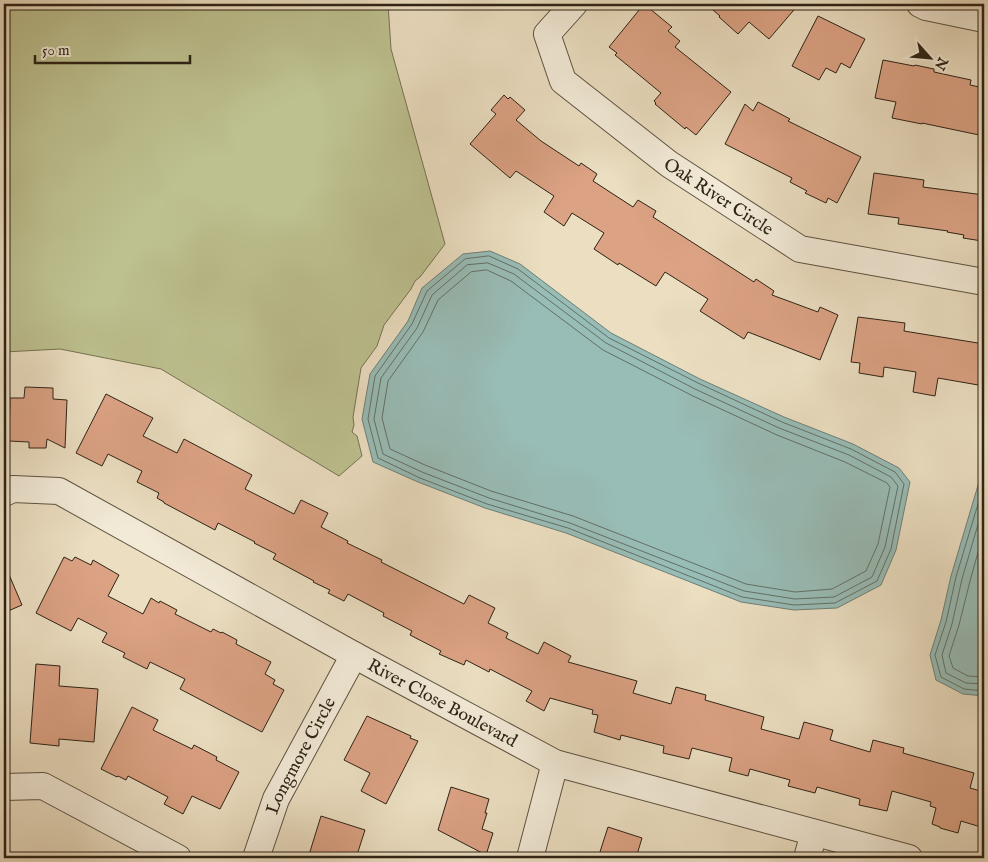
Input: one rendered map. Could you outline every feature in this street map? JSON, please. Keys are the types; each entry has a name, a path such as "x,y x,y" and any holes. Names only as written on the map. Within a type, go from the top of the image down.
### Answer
{"street":[{"name":"Oak River Circle","path":"574,4 547,34 562,81 669,164 800,249 984,282"},
{"path":"920,4 926,7 984,19"},
{"name":"River Close Boulevard","path":"4,493 13,489 59,491 354,655 556,762 909,858"},
{"name":"Longmore Circle","path":"256,858 276,798 354,655"},
{"path":"530,858 556,762"},
{"path":"4,788 42,786 178,858"},
{"path":"807,858 814,833"}],"green space":[{"path":"4,4 388,4 391,49 445,244 415,281 384,325 377,346 361,368 352,432 357,436 362,456 339,476 161,369 60,349 4,352"}],"water":[{"path":"490,251 520,264 611,333 700,379 784,417 853,444 899,468 910,482 896,550 881,585 837,608 794,610 741,602 566,533 485,508 373,462 362,419 370,374 408,321 422,288 463,254"},
{"path":"984,478 984,696 963,694 936,680 930,655 979,482"}],"building":[{"path":"644,4 672,27 668,31 680,41 675,47 731,92 696,135 686,127 685,129 655,104 654,101 661,93 615,55 617,53 609,47"},
{"path":"706,4 799,4 769,39 749,22 738,34"},
{"path":"818,16 865,39 850,68 841,63 836,73 826,68 819,80 792,66"},
{"path":"883,60 934,69 934,72 971,80 970,85 984,88 984,136 892,118 896,102 875,98"},
{"path":"504,95 508,99 510,97 525,110 516,120 541,141 579,166 581,163 597,174 593,181 633,207 638,200 656,211 653,217 754,282 756,279 774,291 772,295 818,312 820,307 838,315 820,360 748,332 744,339 700,311 708,299 665,272 656,286 594,249 604,233 572,213 564,226 544,212 554,196 516,171 510,178 470,144 496,114 491,110"},
{"path":"758,102 790,119 788,121 861,157 837,203 828,198 826,203 805,193 807,191 790,182 792,178 725,144 745,104 753,111"},
{"path":"874,173 924,180 923,187 984,195 982,241 963,238 964,235 948,231 898,224 899,218 868,214"},
{"path":"858,317 905,323 904,331 984,344 984,386 938,378 935,396 913,392 916,372 884,367 883,377 859,373 860,363 851,362"},
{"path":"25,387 53,388 53,399 67,400 65,448 47,439 46,448 29,448 29,442 9,441 10,398 24,398"},
{"path":"106,394 153,418 143,436 177,453 184,439 252,475 245,489 294,514 301,500 328,513 321,527 348,541 347,543 382,560 381,562 464,604 469,595 495,608 488,623 508,633 506,638 538,654 544,642 571,656 568,662 637,681 633,693 671,704 676,687 706,695 705,700 764,717 761,729 799,739 804,722 833,730 830,740 870,752 873,740 904,748 903,753 974,773 970,788 984,792 984,828 961,821 958,833 940,828 932,824 936,808 930,806 931,802 892,791 887,811 859,805 860,799 817,787 815,793 788,786 790,780 750,769 748,776 729,771 732,758 692,748 689,759 663,753 664,746 621,735 620,740 594,732 598,715 592,714 593,710 550,698 544,711 526,701 532,691 490,669 489,672 466,660 464,665 439,654 441,651 410,635 412,631 383,616 384,613 348,594 344,601 328,593 330,590 273,559 276,554 255,542 218,523 215,530 164,503 157,498 159,493 137,482 142,471 108,454 102,466 76,453"},
{"path":"64,557 72,561 75,557 91,565 93,560 119,575 108,596 143,614 151,598 159,603 160,601 177,610 175,614 211,632 213,629 222,632 237,640 236,644 271,662 265,674 275,680 273,684 284,690 262,732 180,689 185,679 150,662 147,669 123,657 125,653 102,642 107,633 78,618 71,631 36,613"},
{"path":"4,563 22,605 8,611 4,603"},
{"path":"36,664 60,666 59,686 98,689 94,742 59,739 59,746 30,743"},
{"path":"132,707 158,720 153,730 192,749 194,745 217,757 216,760 239,772 220,809 192,796 183,814 164,804 168,797 128,776 126,780 101,769"},
{"path":"367,716 418,741 386,804 361,791 370,773 344,760"},
{"path":"451,787 489,799 482,829 493,833 486,855 438,830"},
{"path":"321,816 365,830 356,858 308,858"},
{"path":"608,827 642,838 636,858 598,858"}]}
